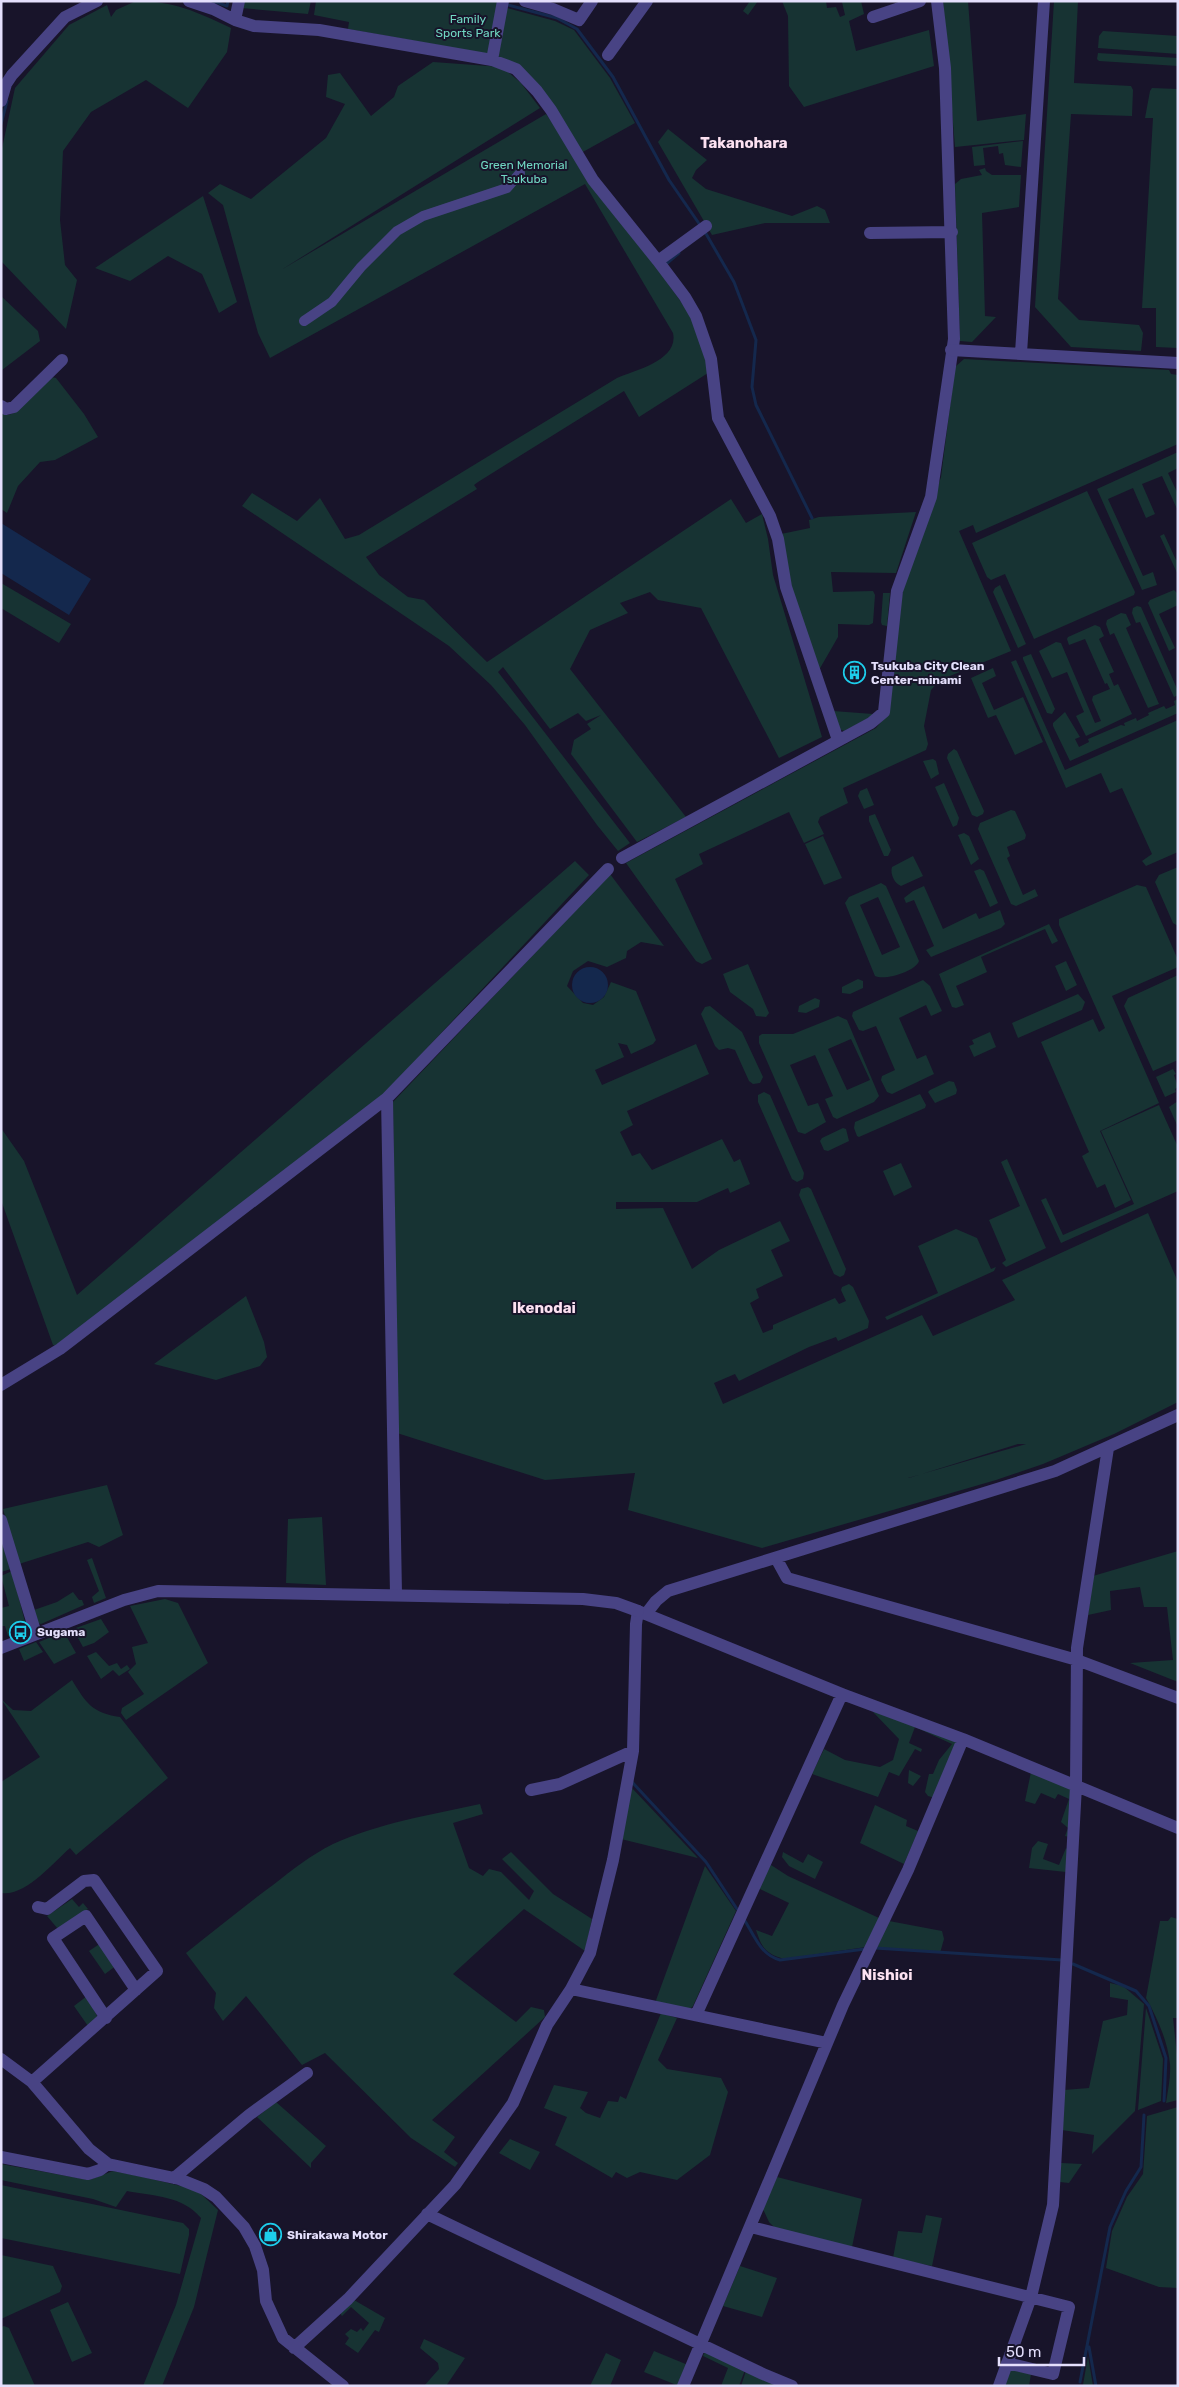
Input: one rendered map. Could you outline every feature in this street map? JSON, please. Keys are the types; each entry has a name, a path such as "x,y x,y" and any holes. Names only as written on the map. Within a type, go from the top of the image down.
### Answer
{"street":[{"path":"1,101 6,84 12,75 65,17 97,1"},
{"path":"189,1 254,26 319,30 492,60 516,69 537,91 551,110 593,180 685,297 701,328 711,359 718,418 770,516 778,539 786,587 838,740"},
{"path":"235,20 239,1"},
{"path":"492,60 503,1"},
{"path":"525,1 553,9 580,20 592,1"},
{"path":"608,55 647,1"},
{"path":"873,17 920,1"},
{"path":"622,858 871,723 884,712 897,591 931,497 938,463 951,350 954,339 952,232 945,68 937,1"},
{"path":"1021,353 1044,1"},
{"path":"304,321 332,302 361,266 397,231 422,216 507,188 520,173"},
{"path":"658,261 703,228"},
{"path":"870,233 952,232"},
{"path":"951,350 1178,362"},
{"path":"1,406 6,409 14,407 62,360"},
{"path":"1,1385 60,1349 387,1098 608,869"},
{"path":"387,1098 396,1594"},
{"path":"294,2348 348,2299 455,2185 513,2103 548,2025 572,1989 590,1953 613,1860 633,1751 636,1624 642,1613 668,1591 1055,1471 1178,1415"},
{"path":"999,2386 1031,2297 1053,2205 1076,1786 1077,1660 1108,1448"},
{"path":"1,1520 36,1634"},
{"path":"776,1558 787,1578 1077,1660 1178,1698"},
{"path":"1,1648 124,1600 158,1591 396,1594 583,1599 616,1603 842,1694 963,1739 1178,1828"},
{"path":"696,2015 842,1694"},
{"path":"683,2386 827,2043 908,1870 963,1739"},
{"path":"532,1790 560,1784 633,1751"},
{"path":"32,2082 157,1971 94,1880 84,1881 47,1909 38,1907"},
{"path":"106,2018 53,1938 86,1916 136,1990"},
{"path":"572,1989 827,2043"},
{"path":"1,2059 32,2082 89,2149 108,2164 192,2183 210,2193 244,2227 260,2257 266,2301 283,2338 343,2386"},
{"path":"174,2178 249,2115 307,2072"},
{"path":"1,2158 88,2174 100,2170 108,2164"},
{"path":"427,2214 701,2345 792,2386"},
{"path":"751,2227 1069,2308 1053,2374 1007,2363"}],"green space":[{"path":"136,1 162,3 185,8 231,28 227,52 188,108 146,80 91,112 63,151 60,220 65,265 77,280 66,329 1,261 1,153 15,88 69,25 107,5 111,17 116,10"},
{"path":"243,1 311,1 308,14 241,8"},
{"name":"Family Sports Park","path":"316,1 499,1 488,54 348,29 349,22 314,15"},
{"path":"750,1 758,1 748,15 743,11"},
{"path":"782,1 826,1 827,8 836,7 840,17 845,15 842,2 861,1 864,14 849,21 856,51 929,30 934,66 804,107 789,86 788,16"},
{"path":"943,1 968,1 977,121 1026,114 1024,140 955,147"},
{"path":"1054,1 1078,1 1074,83 1131,86 1133,90 1132,116 1071,114 1058,299 1079,320 1139,325 1143,333 1141,351 1071,347 1035,307"},
{"path":"507,8 555,21 574,30 610,78 635,123 581,153 570,132 498,56"},
{"path":"1103,31 1178,36 1178,54 1098,48 1099,36"},
{"path":"1098,53 1178,58 1178,66 1099,61 1097,59"},
{"name":"Green Memorial Tsukuba","path":"433,62 502,67 521,83 540,108 281,270 546,114 689,313 706,354 708,373 639,417 624,391 478,482 474,485 477,489 366,557 379,575 408,597 424,600 487,662 731,499 746,523 762,514 773,575 822,737 779,758 701,608 658,600 650,592 620,603 628,613 590,630 570,669 686,817 637,842 571,754 574,740 591,729 587,724 601,715 586,721 578,713 550,729 503,667 498,672 630,843 618,851 525,725 491,685 449,646 242,506 252,493 297,521 320,498 345,539 359,535 617,378 654,363 663,357 673,342 673,333 585,184 270,358 258,333 223,205 208,193 220,184 251,199 326,138 345,104 326,97 328,75 340,73 371,116 394,97 398,86"},
{"path":"1152,88 1178,89 1178,348 1156,347 1156,308 1142,308 1153,118 1145,118"},
{"path":"668,129 707,160 696,170 692,178 706,189 792,216 817,206 825,210 830,223 765,223 712,235 658,142"},
{"path":"1023,141 1021,167 1005,165 1003,153 999,154 998,146 983,148 985,165 974,166 972,147"},
{"path":"985,168 992,175 1021,175 1019,207 982,213 985,316 996,317 972,342 960,341 955,184 961,179 982,175 979,170"},
{"path":"203,196 237,302 219,313 202,274 168,256 130,281 95,268"},
{"path":"1,296 38,331 40,341 2,370"},
{"path":"964,359 1169,370 1171,374 1178,375 1178,444 976,533 973,525 959,531 1011,651 940,680 931,690 924,726 928,744 926,750 843,788 848,803 820,817 818,822 824,834 804,843 789,812 699,854 703,864 675,879 712,959 702,964 696,961 626,863 876,728 882,721 903,590 941,477 955,367"},
{"path":"51,377 56,378 84,414 98,437 55,460 40,462 18,486 7,513 1,509 1,412 8,415 14,413"},
{"path":"1178,452 1178,468 1168,473 1178,494 1178,511 1162,476 1142,484 1155,514 1146,518 1133,488 1108,499 1143,576 1153,572 1157,585 1142,590 1097,489"},
{"path":"1087,491 1135,592 1134,595 1034,639 1005,574 991,580 987,577 972,543"},
{"path":"916,512 896,573 831,572 833,592 873,591 875,595 873,623 869,625 838,624 838,637 819,670 791,588 781,534 810,528 809,520 819,517"},
{"path":"1164,534 1176,560 1178,560 1178,575 1160,536"},
{"path":"1,583 71,624 59,643 1,608"},
{"path":"1000,585 1026,644 1018,648 993,592"},
{"path":"1174,590 1178,594 1178,605 1159,614 1175,648 1169,651 1148,603 1150,600"},
{"path":"883,593 890,593 887,626 882,625 881,622"},
{"path":"1141,607 1178,691 1178,695 1174,697 1140,622 1136,623 1132,613 1133,608"},
{"path":"1121,613 1126,614 1131,625 1126,628 1159,704 1148,708 1114,633 1110,635 1106,624 1107,620"},
{"path":"1095,625 1100,627 1104,636 1099,639 1114,672 1109,674 1114,686 1118,684 1132,714 1086,736 1076,716 1084,712 1067,672 1052,678 1039,651 1056,642 1061,643 1095,723 1101,721 1092,700 1093,696 1110,689 1107,683 1105,684 1085,639 1069,645 1067,639"},
{"path":"1031,654 1055,709 1052,714 1047,713 1023,659 1023,657"},
{"path":"1016,660 1065,770 1178,720 1178,852 1146,866 1142,861 1152,854 1122,788 1110,793 1101,773 1066,788 1011,662"},
{"path":"993,668 996,676 982,683 994,710 1023,697 1043,742 1015,755 996,715 988,718 971,678"},
{"path":"1178,699 1178,713 1070,761 1053,726 1053,723 1065,712 1080,737 1075,739 1079,747 1089,742 1088,739 1121,725 1125,726 1124,723 1136,718 1137,721 1149,715 1148,713 1164,706 1166,709 1175,705 1174,701"},
{"path":"833,711 873,714 844,731 839,729"},
{"path":"954,749 957,751 984,811 983,814 977,817 972,815 947,758 948,754"},
{"path":"933,759 936,761 939,774 931,779 923,761"},
{"path":"944,783 959,818 957,825 953,827 935,787"},
{"path":"867,788 874,805 864,809 858,796 860,791"},
{"path":"1011,810 1015,811 1026,835 1025,839 1007,847 1010,856 1007,858 1023,895 1035,889 1038,896 1016,906 1011,904 978,829 980,823"},
{"path":"875,814 891,850 888,856 884,856 869,821 869,816"},
{"path":"964,833 969,836 979,859 971,865 958,835"},
{"path":"823,836 842,878 824,885 805,844"},
{"path":"913,856 923,876 901,886 893,878 892,867"},
{"path":"575,861 589,875 384,1094 56,1346 53,1345 1,1200 1,1128 24,1161 77,1295"},
{"path":"1178,867 1178,926 1173,923 1155,882 1159,875"},
{"path":"980,869 984,871 998,903 990,907 974,871"},
{"path":"610,874 664,946 641,942 627,951 626,958 607,967 588,961 573,971 567,986 583,1003 593,1005 604,997 611,982 636,991 656,1040 653,1044 631,1054 627,1045 618,1043 624,1057 595,1070 602,1085 696,1044 709,1074 627,1111 633,1125 620,1132 632,1156 640,1153 652,1170 722,1139 734,1162 740,1159 750,1184 730,1193 728,1188 697,1202 616,1202 616,1209 663,1208 692,1269 719,1250 780,1221 790,1241 771,1250 783,1276 756,1289 759,1298 750,1303 763,1333 773,1329 773,1325 835,1298 839,1304 846,1301 841,1290 842,1287 849,1284 853,1287 869,1321 868,1328 838,1341 836,1337 809,1347 739,1381 735,1374 714,1383 723,1404 922,1315 933,1336 1015,1300 1002,1280 1148,1213 1178,1282 1178,1402 1114,1434 1043,1464 996,1480 762,1548 628,1510 635,1473 545,1480 397,1433 393,1102","holes":["1018,1444 1026,1444 921,1474"]},
{"path":"881,883 886,886 919,961 917,965 893,976 875,976 845,903 849,897","holes":["878,897 900,947 882,955 860,905"]},
{"path":"1137,885 1146,887 1178,960 1178,967 1112,996 1159,1103 1100,1131 1131,1200 1115,1208 1105,1184 1097,1188 1082,1156 1089,1152 1041,1042 1093,1019 1099,1032 1105,1028 1059,925 1059,919"},
{"path":"924,886 943,929 976,913 979,919 1000,910 1005,924 1001,928 931,957 926,950 934,946 914,900 906,903 904,898"},
{"path":"1049,924 1058,941 1052,944 1045,929 981,957 987,972 956,986 964,1005 956,1008 952,1007 939,974"},
{"path":"1066,961 1077,985 1066,991 1055,966"},
{"path":"748,964 769,1013 766,1017 756,1016 753,1009 730,992 723,974"},
{"path":"1178,975 1178,1060 1153,1071 1124,1006 1128,998"},
{"path":"858,979 863,981 863,988 850,994 842,993 842,987"},
{"path":"923,980 930,986 942,1011 931,1016 926,1005 899,1018 917,1059 926,1055 934,1074 892,1094 887,1092 881,1080 882,1076 895,1070 876,1026 863,1031 859,1030 852,1016 853,1012"},
{"path":"1078,994 1085,1002 1082,1010 1018,1038 1012,1023"},
{"path":"815,998 820,1000 819,1007 806,1013 798,1012 799,1006"},
{"path":"710,1006 742,1032 763,1077 760,1083 753,1084 749,1081 735,1050 728,1048 719,1050 715,1046 701,1014 705,1007"},
{"path":"838,1016 847,1020 879,1096 874,1102 837,1119 833,1117 825,1099 833,1096 815,1055 790,1065 808,1106 818,1103 826,1122 805,1134 798,1132 759,1043 759,1036 762,1034 793,1034","holes":["851,1039 870,1080 847,1090 828,1049"]},
{"path":"990,1032 996,1047 974,1057 969,1046 974,1044 972,1040"},
{"path":"1173,1069 1176,1074 1174,1075 1178,1087 1175,1089 1176,1092 1165,1097 1156,1077"},
{"path":"949,1081 954,1082 957,1090 956,1094 935,1103 928,1092"},
{"path":"764,1092 770,1095 804,1173 803,1179 797,1182 792,1179 758,1102 758,1095"},
{"path":"920,1094 926,1105 925,1108 859,1137 857,1136 854,1128 855,1122"},
{"path":"1178,1101 1178,1124 1177,1125 1169,1107"},
{"path":"1159,1105 1178,1147 1178,1191 1061,1243 1041,1200 1046,1198 1063,1235 1134,1204 1101,1131"},
{"path":"843,1128 846,1129 849,1141 828,1151 824,1150 820,1141 822,1138"},
{"path":"1007,1159 1046,1248 1006,1267 1002,1263 1006,1260 989,1220 1020,1206 1001,1162"},
{"path":"901,1163 912,1187 894,1196 883,1171"},
{"path":"808,1187 811,1189 846,1269 844,1275 840,1277 834,1274 799,1195 801,1189"},
{"path":"956,1229 977,1238 991,1269 996,1267 994,1271 887,1320 885,1317 938,1293 918,1246"},
{"path":"246,1296 264,1342 267,1357 260,1366 216,1380 154,1364"},
{"path":"107,1485 123,1535 99,1547 88,1542 19,1564 3,1509"},
{"path":"322,1517 326,1585 286,1583 288,1519"},
{"path":"1,1540 11,1569 1,1572"},
{"path":"1178,1551 1178,1682 1130,1663 1173,1660 1167,1607 1144,1607 1140,1587 1110,1591 1111,1610 1088,1615 1093,1576"},
{"path":"92,1558 106,1598 94,1603 92,1597 99,1591 87,1560"},
{"path":"12,1571 26,1626 25,1630 8,1636 5,1626 1,1626 1,1608 9,1606 1,1576"},
{"path":"73,1592 79,1600 82,1600 84,1605 41,1624 37,1623 34,1610 57,1602"},
{"path":"165,1599 178,1603 208,1663 126,1720 121,1713 122,1708 144,1694 128,1672 136,1664 132,1647 148,1643 130,1606"},
{"path":"101,1619 109,1632 94,1643 83,1647 73,1629"},
{"path":"64,1632 76,1653 54,1664 39,1642"},
{"path":"36,1642 43,1652 24,1661 19,1649"},
{"path":"96,1652 109,1666 117,1663 121,1669 127,1665 130,1669 119,1676 113,1670 101,1679 87,1656"},
{"path":"72,1680 81,1695 96,1710 120,1717 168,1778 76,1855 70,1848 38,1878 20,1890 1,1893 1,1782 40,1757 1,1699 13,1710 31,1711"},
{"path":"877,1710 957,1742 935,1798 928,1796 925,1792 929,1774 933,1774 939,1760 952,1744 915,1727 909,1743 922,1749 921,1752 915,1749 899,1776 889,1772 878,1797 812,1774 824,1749 845,1760 880,1767 893,1760 899,1739 873,1712"},
{"path":"909,1770 921,1776 913,1786 908,1783"},
{"path":"1031,1772 1073,1789 1069,1837 1065,1836 1068,1828 1061,1822 1069,1799 1058,1794 1055,1799 1041,1793 1035,1804 1025,1801"},
{"path":"631,1787 698,1858 621,1839"},
{"path":"480,1804 483,1814 453,1823 469,1868 483,1876 489,1869 501,1872 529,1900 534,1891 502,1859 511,1852 553,1894 592,1919 585,1951 524,1909 453,1974 516,2022 531,2007 544,2010 545,2017 432,2120 455,2137 444,2152 458,2163 455,2167 411,2138 325,2053 302,2065 246,1996 223,2021 214,2008 216,1993 186,1953 295,1868 333,1844 368,1830"},
{"path":"875,1805 907,1820 906,1826 918,1831 904,1864 860,1843"},
{"path":"1038,1841 1048,1844 1043,1859 1059,1865 1066,1848 1068,1850 1066,1872 1029,1868 1032,1848"},
{"path":"783,1852 803,1863 808,1854 823,1862 815,1879 789,1866 782,1857"},
{"path":"771,1865 788,1876 879,1918 866,1947 784,1959 768,1952 762,1946 756,1930 772,1936 789,1903 758,1888"},
{"path":"705,1866 736,1911 693,2006 689,2010 655,2003"},
{"path":"72,1899 79,1907 83,1903 88,1909 58,1929 47,1916"},
{"path":"1171,1917 1178,1919 1178,2018 1173,2018 1178,2064 1178,2100 1166,2103 1170,2073 1169,2056 1161,2030 1146,1998 1160,1921 1168,1921"},
{"path":"889,1921 942,1931 944,1939 940,1953 876,1949"},
{"path":"101,1943 117,1965 105,1974 89,1951"},
{"path":"1110,1983 1123,1986 1144,2004 1135,2111 1092,2154 1094,2135 1062,2130 1064,2090 1089,2088 1103,2021 1127,2015 1128,2000 1110,1997"},
{"path":"87,1996 98,2018 88,2026 74,2006"},
{"path":"1146,2008 1163,2059 1161,2101 1138,2110"},
{"path":"661,2013 677,2018 658,2060 667,2069 721,2078 728,2092 710,2155 677,2180 640,2172 627,2178 616,2172 612,2178 555,2145 567,2117 544,2108 554,2085 588,2092 580,2108 586,2113 600,2118 608,2101 618,2102 620,2096 626,2099"},
{"path":"276,2102 326,2146 311,2163 311,2168 257,2117"},
{"path":"1178,2107 1178,2288 1159,2287 1106,2268 1112,2231 1127,2197 1143,2174 1147,2116"},
{"path":"510,2139 540,2152 530,2170 499,2153"},
{"path":"1061,2163 1082,2164 1069,2183 1060,2182"},
{"path":"1,2164 89,2180 113,2171 139,2176 185,2187 200,2193 218,2210 194,2307 162,2386 143,2386 176,2305 201,2218 186,2205 158,2196 127,2191 116,2207 93,2199 1,2180"},
{"path":"777,2177 862,2199 852,2247 777,2230 769,2222 763,2209"},
{"path":"1,2185 183,2223 189,2229 189,2235 180,2274 1,2238"},
{"path":"926,2215 942,2218 932,2266 893,2258 898,2231 922,2233"},
{"path":"1,2255 53,2266 62,2286 60,2292 1,2319"},
{"path":"740,2266 777,2278 762,2317 723,2306"},
{"path":"354,2300 385,2318 379,2332 375,2330 358,2353 345,2344 349,2338 345,2334 351,2329 357,2332 361,2328 363,2331 369,2323 351,2307 342,2316 340,2313"},
{"path":"68,2302 92,2353 72,2362 50,2310"},
{"path":"1,2327 9,2328 35,2386 1,2386"},
{"path":"424,2339 465,2358 446,2386 424,2386 439,2369 438,2363 420,2348"},
{"path":"654,2351 688,2365 679,2386 644,2372"},
{"path":"705,2351 745,2370 739,2386 721,2386 728,2368 703,2356"},
{"path":"606,2353 621,2360 610,2386 590,2386"},
{"path":"1088,2356 1093,2386 1082,2386 1083,2385"},
{"path":"1011,2370 1031,2374 1029,2386 1004,2386"},
{"path":"746,2371 780,2386 741,2386"}],"water":[{"path":"1,523 91,579 69,615 1,573"},
{"path":"590,967 597,968 603,972 607,978 607,992 603,998 597,1002 590,1003 583,1002 577,998 573,992 572,985 573,978 577,972 583,968"}],"waterway":[{"path":"213,1 227,6 228,1"},
{"path":"508,5 557,18 577,29 613,77 669,180 700,225"},
{"path":"1,124 7,101"},
{"path":"705,232 734,282 756,340 752,387 756,405 812,518"},
{"path":"666,264 679,253"},
{"path":"632,1782 706,1862 737,1909"},
{"path":"745,1921 763,1950 773,1958 780,1960 865,1949"},
{"path":"875,1948 1062,1960"},
{"path":"1073,1964 1136,1991 1149,2006 1166,2058 1164,2101"},
{"path":"1080,2382 1110,2227 1126,2191 1141,2167 1144,2115"},
{"path":"1089,2347 1096,2386"}],"place":[{"name":"Tsukuba City Clean Center-minami","path":"855,673"},
{"name":"Sugama","path":"21,1632"},
{"name":"Shirakawa Motor","path":"271,2235"}],"district":[{"name":"Takanohara","path":"744,143"},
{"name":"Ikenodai","path":"544,1308"},
{"name":"Nishioi","path":"887,1975"}]}
